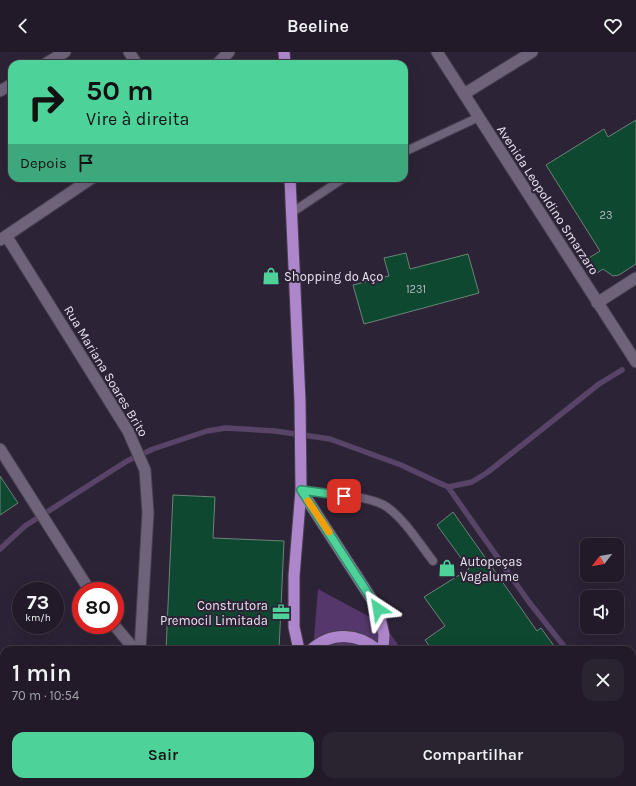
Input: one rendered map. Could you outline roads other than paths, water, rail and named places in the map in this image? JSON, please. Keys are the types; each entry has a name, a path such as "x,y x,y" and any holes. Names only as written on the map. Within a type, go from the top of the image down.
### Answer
{"highway":[{"path":"290,182 300,401 301,490 294,576 294,627 298,646"},
{"path":"301,490 378,609 384,635 383,646"},
{"path":"317,646 325,640 336,636 348,636 370,643 373,646"}],"street":[{"path":"52,60 65,52"},
{"path":"222,60 229,52"},
{"name":"Avenida Leopoldino Smarzaro","path":"437,52 636,362"},
{"path":"464,94 532,52"},
{"path":"3,239 86,182"},
{"name":"Rua Mariana Soares Brito","path":"3,239 134,444 143,464 148,491 148,514 140,646"},
{"path":"597,303 636,278"},
{"path":"0,449 84,582"},
{"path":"122,634 132,646"}],"lane":[{"path":"408,150 479,117"},
{"path":"291,213 338,182"},
{"path":"301,490 373,500 387,507 404,525 433,561"}],"waterway":[{"path":"448,487 472,482 488,472 599,384 622,370"},
{"path":"0,549 25,526 127,461 153,449 207,431 226,428 275,431 330,439 401,465 448,487 529,602 564,646"}],"place":[{"name":"Shopping do Aço","path":"271,276"},
{"name":"Autopeças Vagalume","path":"447,568"},
{"name":"Construtora Premocil Limitada","path":"281,612"}]}
